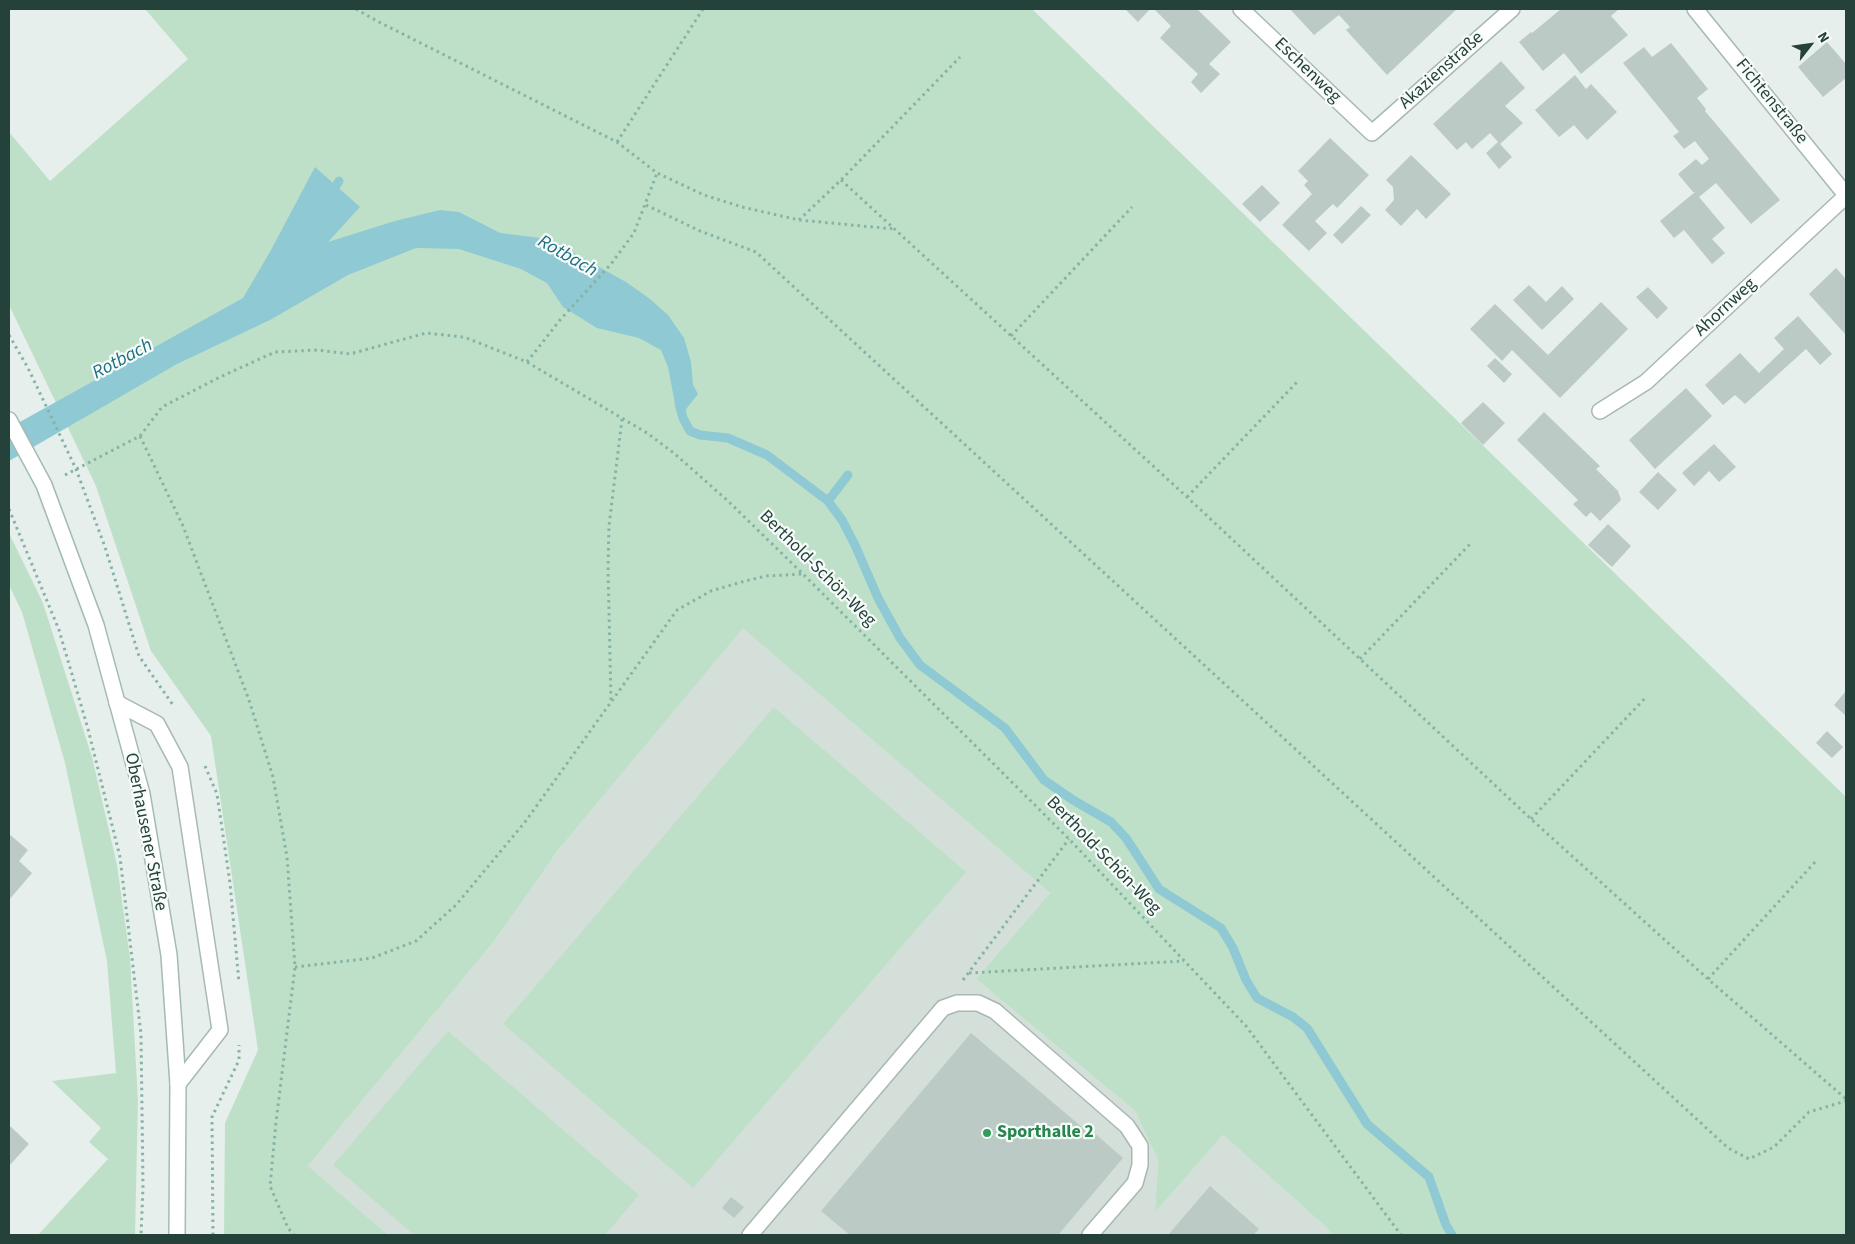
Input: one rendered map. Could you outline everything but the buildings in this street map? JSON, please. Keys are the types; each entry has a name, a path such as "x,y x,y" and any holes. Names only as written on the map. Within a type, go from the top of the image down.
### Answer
{"street":[{"name":"Eschenweg","path":"1241,9 1372,133"},
{"name":"Akazienstraße","path":"1372,133 1512,9"},
{"name":"Fichtenstraße","path":"1695,9 1846,195"},
{"name":"Ahornweg","path":"1600,411 1646,382 1846,195"},
{"name":"Oberhausener Straße","path":"9,420 44,486 96,626 142,794 169,955 178,1084 177,1235"},
{"path":"117,703 157,724 180,767 220,1030 178,1084"},
{"path":"750,1235 943,1008 957,1003 978,1002 995,1011 1127,1126 1140,1146 1140,1165 1135,1183 1090,1235"}],"path":[{"path":"356,9 617,142 657,173 704,195 742,207 799,220 894,229"},
{"path":"617,142 703,9"},
{"path":"799,220 841,180 960,58"},
{"path":"527,362 560,320 611,264 634,233 657,173"},
{"path":"841,180 1187,497 1531,819 1708,979 1846,1100"},
{"path":"646,205 700,231 756,252 1728,1148 1749,1159 1774,1148 1809,1112 1846,1100"},
{"path":"1011,336 1132,207"},
{"name":"Berthold-Schön-Weg","path":"44,486 140,436 162,407 220,376 275,352 318,350 350,354 426,333 464,337 527,362 647,433 675,454 728,501 803,574 1069,839 1246,1026 1401,1235"},
{"path":"9,336 28,368 72,461"},
{"path":"1187,497 1299,380"},
{"path":"611,700 609,526 622,419"},
{"path":"140,436 183,526 249,700 273,777 287,857 295,967 270,1186 288,1228 294,1235"},
{"path":"9,509 59,630 88,728 120,857 141,1034 143,1187 141,1235"},
{"path":"1360,659 1472,542"},
{"path":"295,967 372,958 416,941 456,906 525,822 677,610 711,591 745,580 766,576 803,574"},
{"path":"1531,819 1647,696"},
{"path":"943,1008 1069,839"},
{"path":"1708,979 1816,861"},
{"path":"969,973 1184,961"}],"shaded area":[{"path":"743,627 1050,893 976,979 1135,1111 1158,1160 1155,1211 1223,1135 1327,1228 1332,1235 388,1235 308,1166 496,939 559,849"}],"green space":[{"path":"145,9 1032,9 1846,797 1846,1235 1332,1235 1327,1228 1223,1135 1155,1212 1158,1160 1135,1111 976,979 1050,893 743,628 559,849 496,939 308,1166 387,1234 224,1235 225,1123 258,1050 211,736 151,651 96,486 9,305 9,132 50,181 188,59"},
{"path":"9,533 43,603 92,757 117,865 130,958 138,1101 135,1235 38,1235 108,1159 89,1142 101,1128 52,1081 116,1073 107,961 65,763 22,612 9,585"},
{"path":"774,707 966,872 693,1188 503,1024"},
{"path":"448,1031 639,1195 605,1235 414,1235 333,1165"}],"water":[{"path":"315,167 360,207 328,242 395,221 440,210 459,212 500,233 549,239 626,282 668,315 684,338 691,362 693,385 698,394 683,413 676,409 668,367 661,350 639,338 597,328 563,307 547,283 521,269 459,249 416,248 348,275 270,320 177,364 9,461 9,428 243,298"}],"waterway":[{"name":"Rotbach","path":"330,196 339,181"},
{"path":"679,403 683,418 690,431 700,435 728,438 767,455 828,501 842,520 878,598 900,638 920,665 1005,728 1044,780 1073,800 1111,822 1126,838 1159,889 1221,928 1233,948 1246,980 1257,998 1293,1017 1307,1028 1367,1124 1429,1177 1446,1225 1452,1235"},
{"name":"Rotbach","path":"828,501 848,475"}],"place":[{"name":"Sporthalle 2","path":"987,1133"}]}
